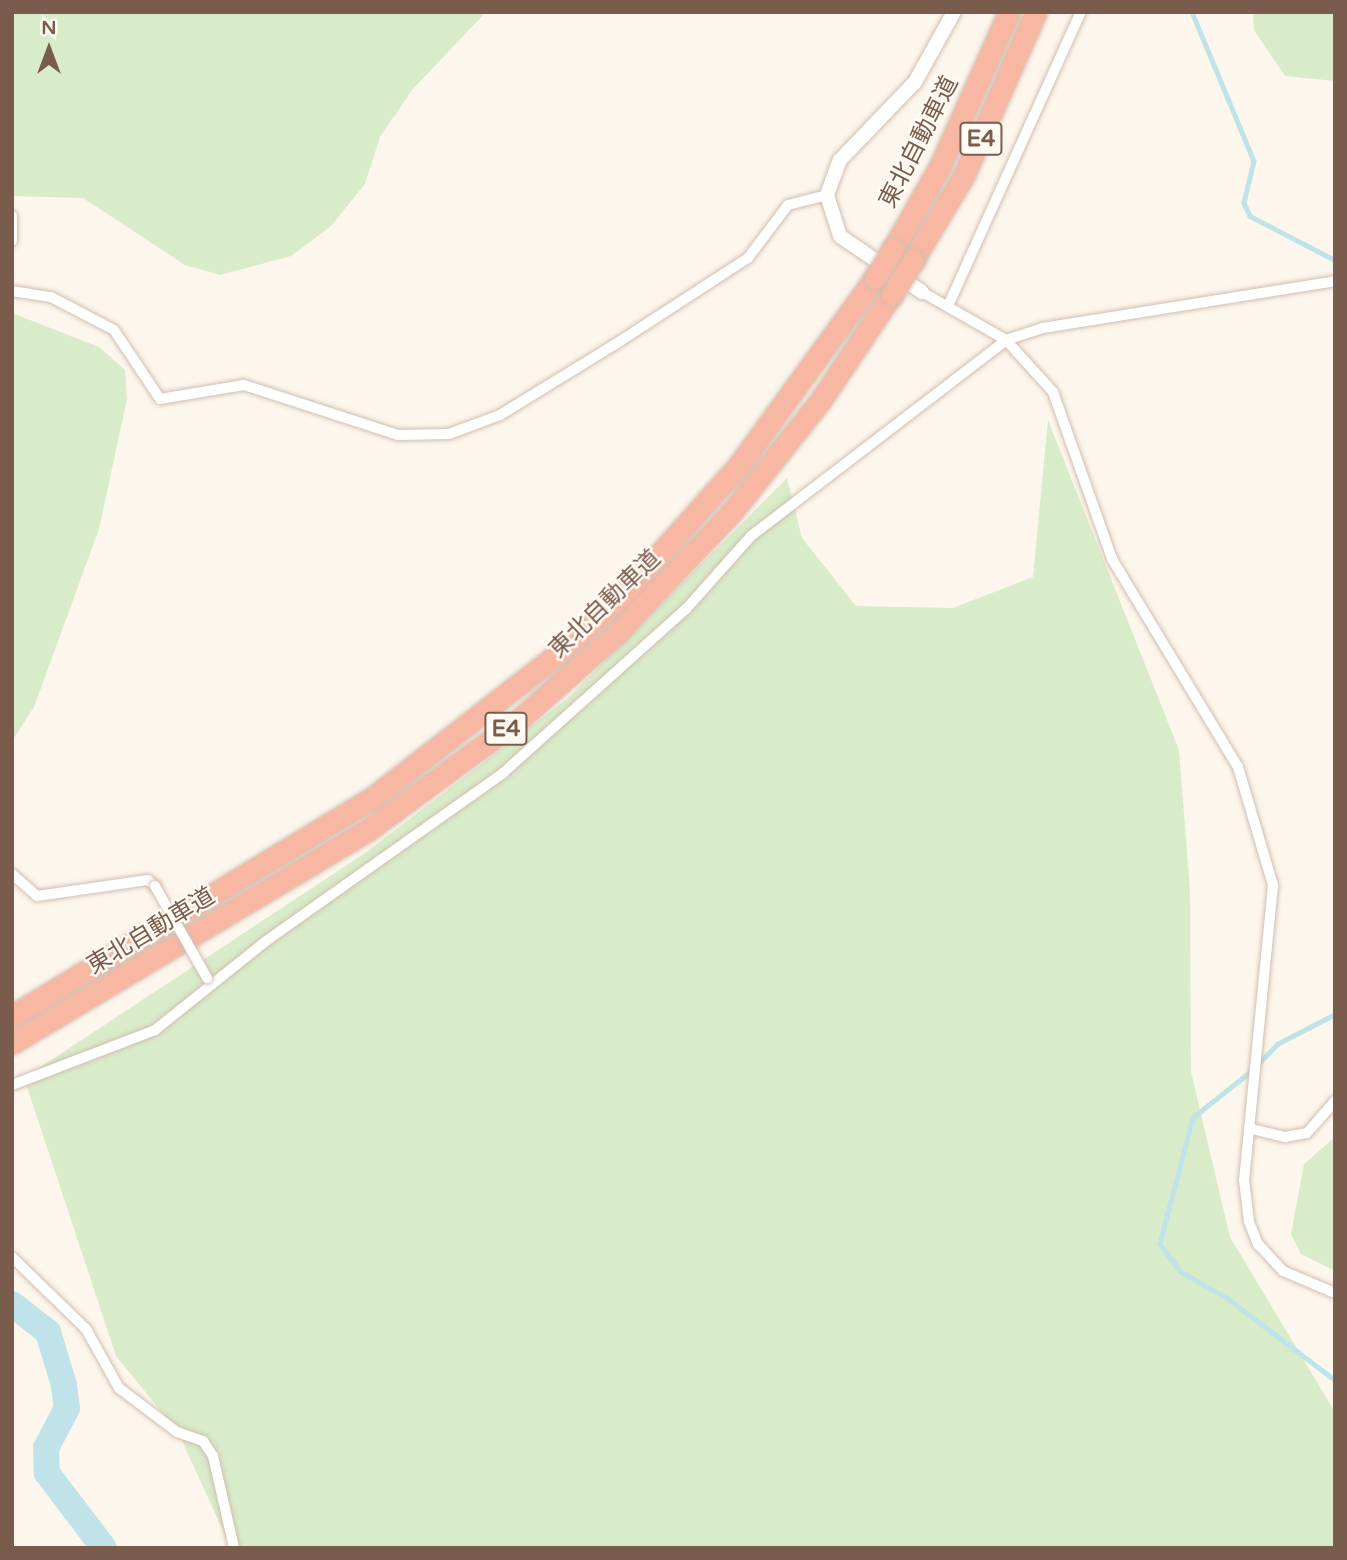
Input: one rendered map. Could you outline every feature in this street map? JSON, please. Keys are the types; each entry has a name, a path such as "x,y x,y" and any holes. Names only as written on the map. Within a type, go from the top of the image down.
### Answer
{"highway":[{"name":"東北自動車道","path":"12,1016 359,807 558,654 622,596 739,465 875,278 941,163 1009,12"},
{"name":"東北自動車道","path":"12,1043 368,830 521,718 616,634 731,513 820,401 913,260 969,164 1036,12"}],"street":[{"path":"954,12 915,82 840,160 827,195 840,236 922,292 1006,340 1053,392 1112,559 1247,793 1273,885 1262,1045 1244,1180 1258,1244 1283,1271 1335,1293"},
{"path":"948,306 1081,12"},
{"path":"12,291 51,297 114,330 160,399 244,385 398,435 449,434 500,415 614,345 748,258 788,205 827,195"},
{"path":"12,216 12,240"},
{"path":"12,1085 155,1030 215,986 266,941 533,749 686,609 751,536 1006,340 1334,281"},
{"path":"12,874 37,896 148,880 155,886 206,978 215,986"},
{"path":"1252,1129 1285,1137 1307,1133 1335,1101"},
{"path":"12,1257 86,1329 119,1388 177,1432 203,1441 213,1456 234,1548"}],"green space":[{"path":"12,12 486,12 412,90 380,137 365,184 331,226 291,256 220,275 185,265 83,198 12,196"},
{"path":"1253,12 1335,12 1335,81 1285,76 1254,30"},
{"path":"12,313 99,347 125,370 127,399 99,529 34,707 12,741"},
{"path":"1048,420 1179,750 1190,890 1191,1072 1230,1237 1335,1412 1335,1548 231,1548 178,1432 116,1356 24,1078 365,853 568,698 787,478 802,538 856,606 953,608 1033,577"},
{"path":"1335,1137 1335,1271 1301,1254 1291,1234 1304,1164"}],"waterway":[{"path":"1192,12 1254,161 1244,203 1250,216 1335,260"},
{"path":"1258,1064 1277,1044 1335,1014"},
{"path":"1252,1071 1193,1118 1160,1244 1180,1271 1227,1298 1335,1380"},
{"path":"12,1304 48,1332 64,1385 67,1408 46,1448 47,1473 104,1548"}]}
